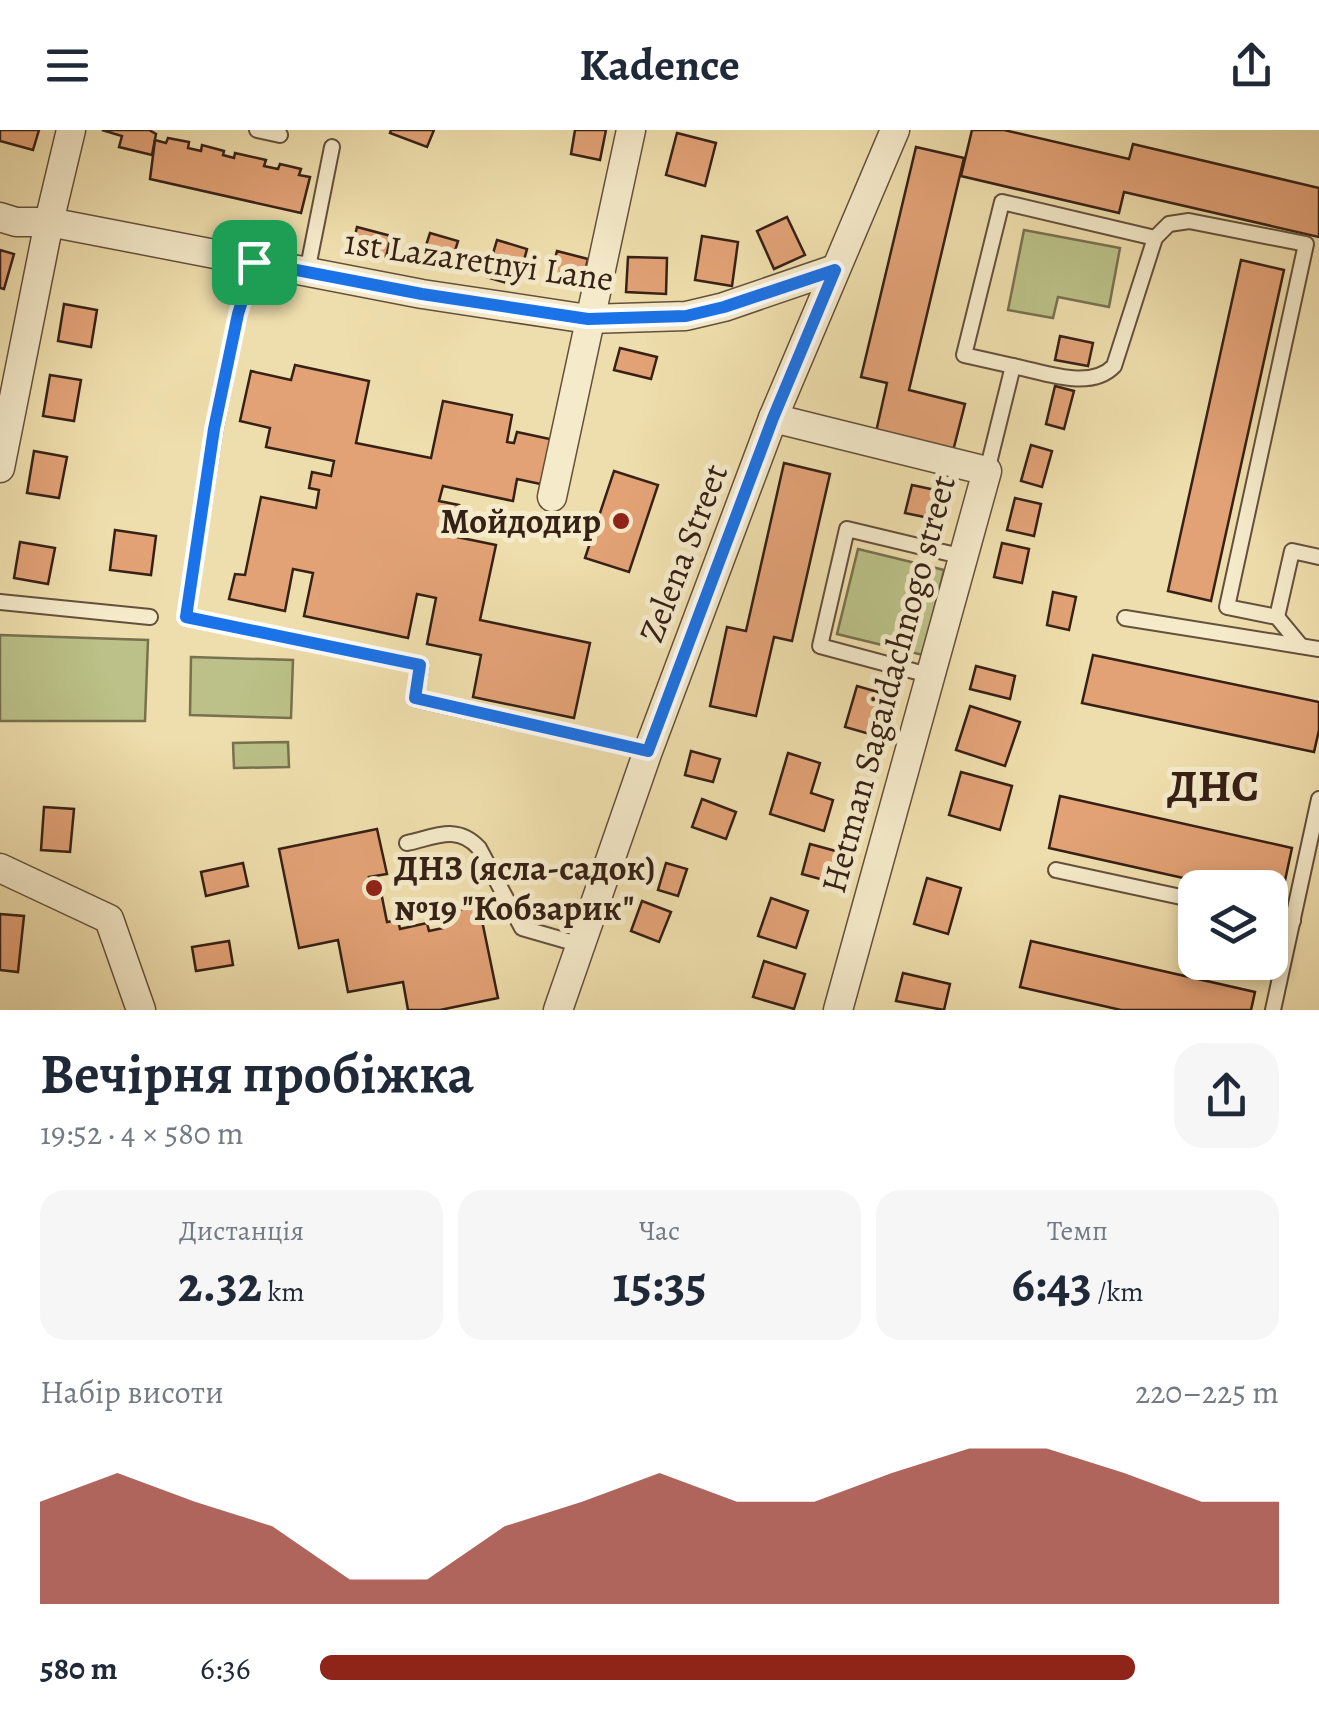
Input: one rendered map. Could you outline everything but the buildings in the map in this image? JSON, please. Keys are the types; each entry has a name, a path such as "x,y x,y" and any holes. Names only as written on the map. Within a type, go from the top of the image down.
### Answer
{"street":[{"path":"0,468 71,130"},
{"path":"552,497 631,130"},
{"name":"Zelena Street","path":"558,1010 648,751 773,418 896,130"},
{"name":"1st Lazaretnyi Lane","path":"0,216 16,222 49,222 422,294 588,319 686,316 835,270"},
{"name":"Hetman Sagaidachnogo street","path":"773,418 987,471 838,1010"},
{"path":"0,868 108,919 142,1010"}],"lane":[{"path":"256,130 280,135"},
{"path":"306,272 332,147"},
{"path":"1155,238 1002,202 964,354 1088,380 1104,376 1114,366 1155,238 1169,224 1189,221 1313,246 1227,606 1278,618 1301,646"},
{"path":"254,262 238,314 214,429 186,617 420,665 415,698 648,751"},
{"path":"987,471 1013,366"},
{"path":"932,676 820,646 847,529 965,558"},
{"path":"1278,618 1292,552 1319,558"},
{"path":"0,602 150,617"},
{"path":"1125,618 1319,649"},
{"path":"1274,1010 1319,799"},
{"path":"407,843 458,832 471,839 522,928 581,945"},
{"path":"1056,870 1178,896"},
{"path":"1288,920 1293,921"}],"green space":[{"path":"1024,230 1120,248 1109,307 1058,297 1053,318 1008,310"},
{"path":"858,549 944,570 923,655 837,634"},
{"path":"0,635 148,640 145,721 0,721"},
{"path":"191,657 293,660 291,718 190,715"},
{"path":"288,742 289,767 234,768 233,743"}],"place":[{"name":"Мойдодир","path":"621,521"},
{"name":"ДНЗ (ясла-садок) №19 \"Кобзарик\"","path":"374,888"}],"district":[{"name":"ДНС","path":"1213,786"}],"route":[{"path":"254,262 422,294 588,319 686,316 835,270 773,418 648,751 415,698 420,665 186,617 214,429 238,314 254,262"}]}
